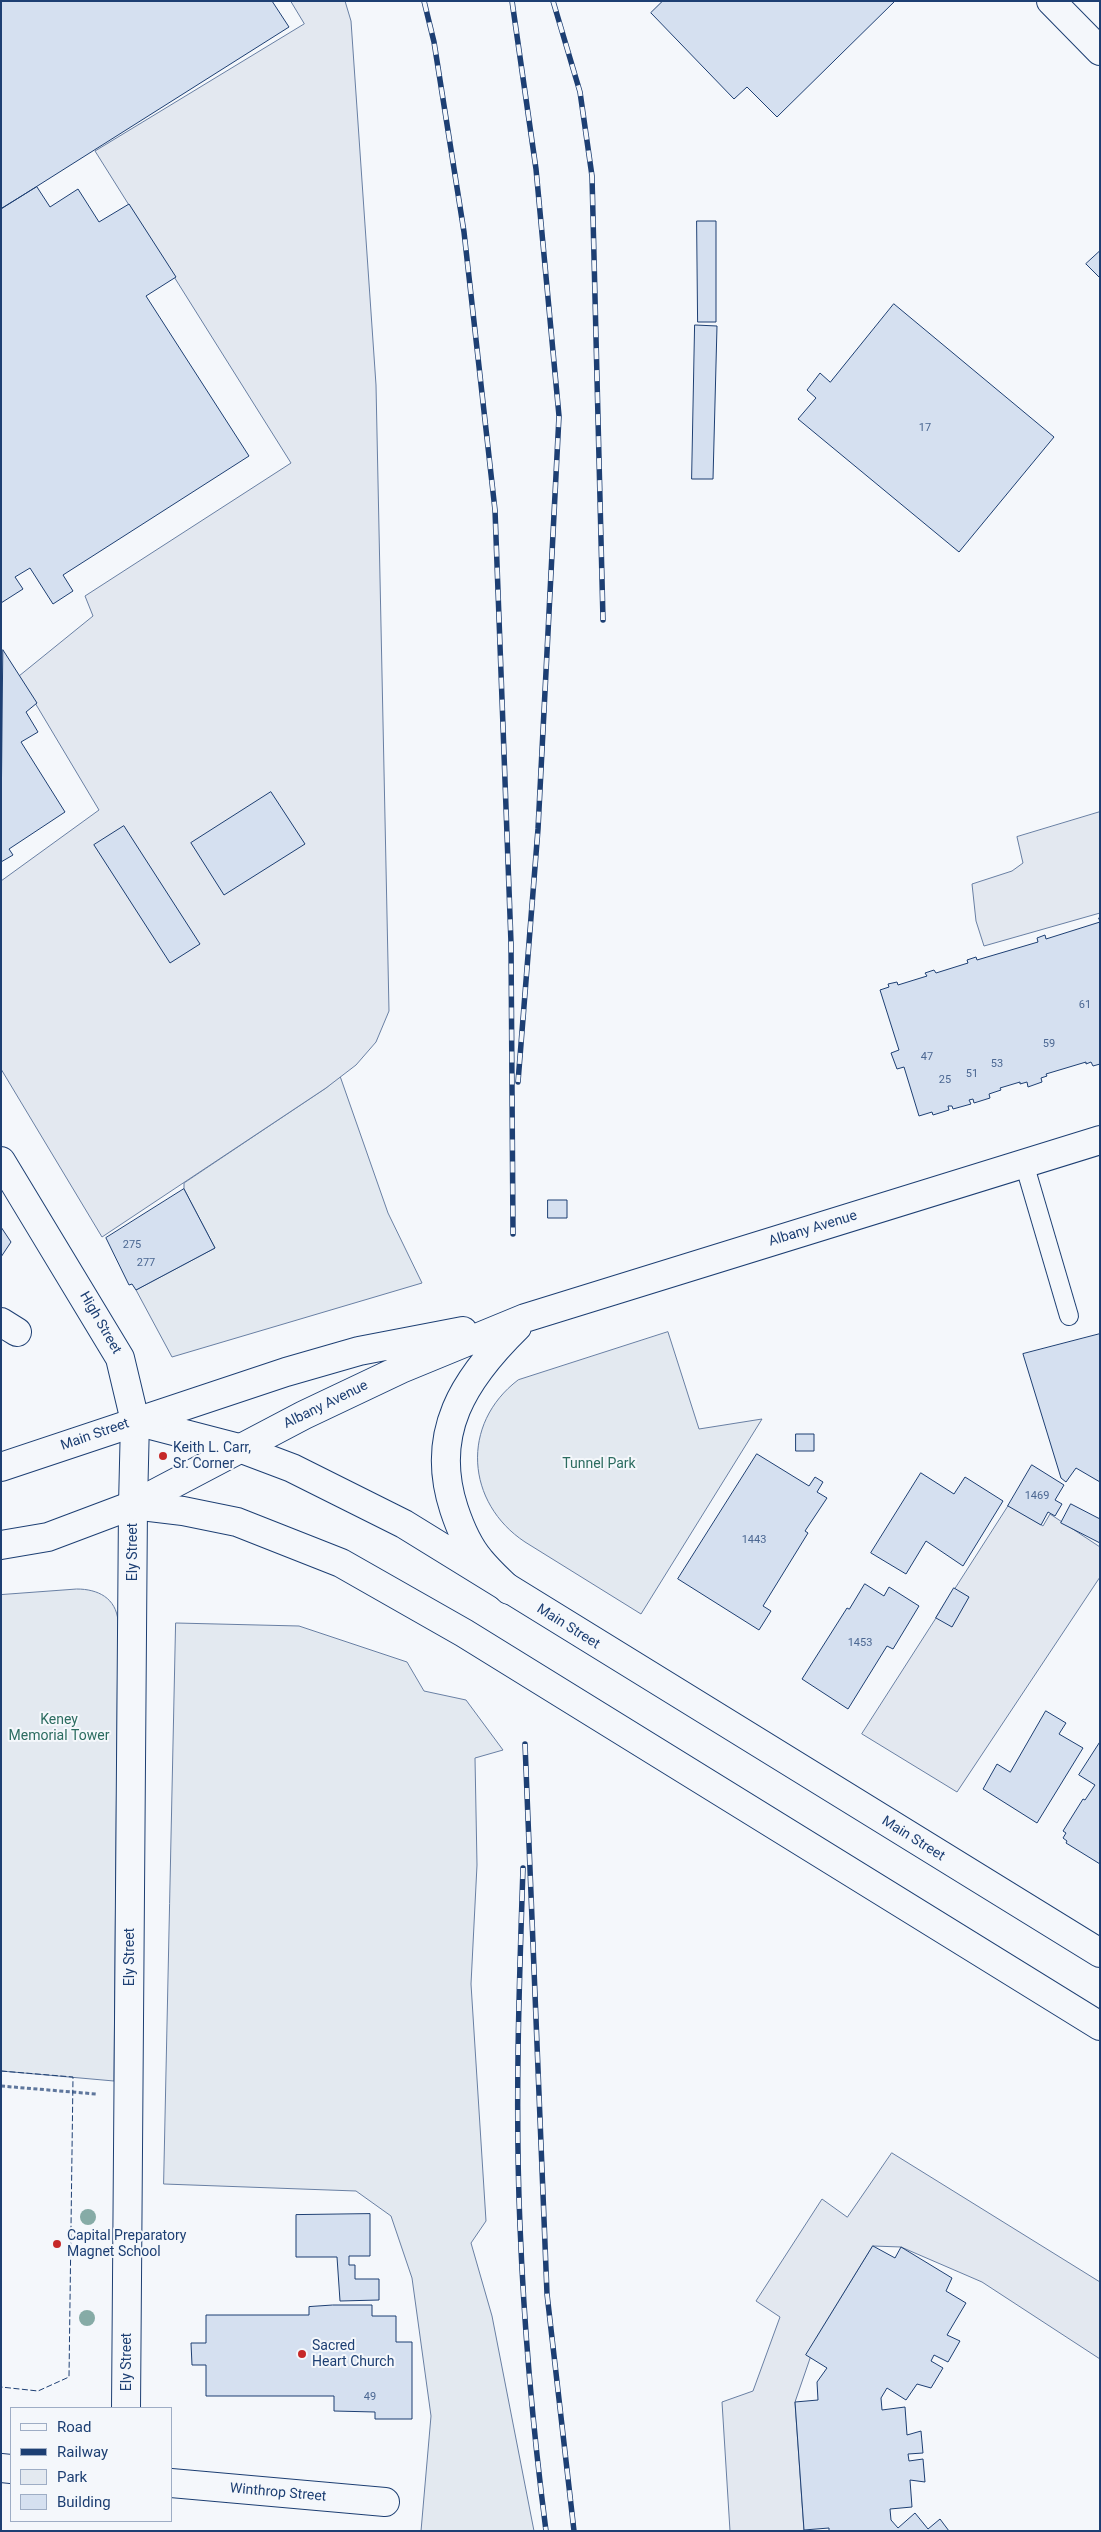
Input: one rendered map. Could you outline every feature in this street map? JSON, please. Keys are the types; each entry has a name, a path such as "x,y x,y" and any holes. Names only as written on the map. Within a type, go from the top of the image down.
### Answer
{"main road":[{"path":"1051,1 1100,51"},
{"name":"Albany Avenue","path":"133,1505 304,1415 401,1369 526,1318 1100,1140"},
{"name":"High Street","path":"1,1161 120,1358 135,1421 133,1505"},
{"path":"509,1590 479,1559 460,1530 444,1472 446,1442 454,1412 469,1383 492,1352 526,1318"},
{"name":"Albany Avenue","path":"135,1421 286,1372 359,1351 526,1318"},
{"name":"Main Street","path":"1,1467 135,1421 239,1448 292,1468 404,1524 1100,1953"},
{"path":"1,1545 48,1537 133,1505 183,1511 237,1522 341,1563 464,1633 1100,2026"},
{"name":"Ely Street","path":"126,2407 133,1505"},
{"name":"Winthrop Street","path":"172,2483 385,2502"}],"lane":[{"path":"1024,1163 1036,1210 1069,1316"}],"path":[{"path":"1,2086 98,2094"}],"green space":[{"path":"340,1076 388,1213 422,1283 172,1357 136,1290 215,1248 184,1189 184,1183 326,1088"},
{"name":"Tunnel Park","path":"668,1332 699,1429 762,1419 641,1614 525,1542 505,1526 491,1506 482,1485 478,1463 479,1440 486,1418 499,1398 518,1380"},
{"name":"Keney Memorial Tower","path":"85,1589 105,1596 114,1606 118,1621 114,2081 1,2071 1,1595"},
{"path":"176,1623 299,1626 407,1662 424,1691 466,1700 503,1750 475,1758 477,1865 471,1984 486,2221 471,2243 492,2316 534,2531 421,2531 431,2416 412,2278 391,2216 356,2191 164,2184"}],"shaded area":[{"path":"291,1 345,1 351,21 376,385 389,1011 376,1042 356,1065 326,1088 102,1237 1,1069 1,881 99,810 19,676 93,616 85,596 291,463 95,151 304,24"},
{"path":"1100,812 1100,913 984,946 976,921 972,884 1012,871 1023,863 1017,837"},
{"path":"1009,1505 1043,1526 1050,1514 1100,1547 1100,1577 957,1792 862,1734"},
{"path":"892,2153 1100,2282 1100,2359 982,2282 901,2247 873,2246 817,2338 795,2402 804,2531 730,2531 722,2402 753,2391 780,2317 756,2301 822,2199 847,2217"}],"building":[{"path":"1,1 272,1 289,27 1,209"},
{"path":"663,1 895,1 777,117 747,87 734,99 651,13"},
{"path":"37,187 50,207 78,189 99,222 129,204 176,277 146,296 249,456 63,575 73,591 53,604 30,568 15,577 23,589 1,603 1,209"},
{"path":"697,221 716,221 716,322 698,322"},
{"path":"1100,251 1100,278 1086,264"},
{"path":"894,304 1054,437 959,552 798,419 816,398 807,390 820,373 830,382"},
{"path":"695,325 717,326 713,479 692,479"},
{"path":"3,650 37,703 26,712 38,732 21,742 65,812 9,849 13,855 1,862"},
{"path":"271,792 305,844 224,895 191,843"},
{"path":"124,826 200,944 170,963 94,845"},
{"path":"1100,922 1100,1064 1093,1066 1091,1062 1086,1064 1086,1062 1046,1074 1047,1076 1041,1078 1042,1082 1028,1087 1027,1082 1020,1084 1020,1082 1000,1088 1001,1090 989,1094 990,1098 974,1103 973,1099 969,1100 971,1104 953,1109 952,1106 948,1106 949,1110 933,1115 932,1112 919,1116 904,1067 897,1069 891,1053 899,1050 880,990 889,987 888,984 897,982 898,985 927,976 925,973 934,970 936,973 968,963 967,960 976,957 977,960 1038,942 1037,938 1045,935 1046,939"},
{"path":"184,1189 215,1248 136,1290 132,1284 129,1285 106,1238"},
{"path":"548,1200 567,1200 567,1218 548,1218"},
{"path":"1,1227 11,1242 1,1257"},
{"path":"1100,1334 1100,1482 1076,1468 1066,1482 1061,1478 1023,1354"},
{"path":"796,1434 814,1434 814,1451 796,1451"},
{"path":"757,1454 809,1486 815,1477 823,1482 817,1492 827,1498 805,1531 808,1533 763,1606 771,1611 759,1630 678,1579"},
{"path":"1032,1465 1064,1485 1055,1500 1062,1504 1055,1516 1048,1512 1041,1525 1008,1506"},
{"path":"921,1473 954,1494 965,1477 1003,1501 963,1566 926,1541 906,1574 871,1553"},
{"path":"1071,1504 1100,1519 1100,1543 1061,1523"},
{"path":"865,1584 884,1596 889,1587 919,1606 893,1649 887,1646 848,1709 802,1679 847,1608 849,1609"},
{"path":"954,1588 969,1597 952,1627 936,1618"},
{"path":"1046,1711 1066,1723 1059,1734 1083,1748 1037,1823 983,1789 997,1764 1010,1772"},
{"path":"1100,1742 1100,1864 1066,1843 1067,1841 1063,1838 1066,1833 1063,1831 1083,1799 1085,1800 1095,1785 1079,1775"},
{"path":"370,2214 370,2256 349,2256 349,2265 355,2265 355,2279 379,2279 379,2300 340,2301 337,2257 296,2257 296,2215"},
{"path":"873,2246 895,2258 901,2247 952,2278 946,2291 966,2303 947,2335 960,2341 948,2362 934,2355 931,2361 943,2368 931,2388 917,2384 906,2400 887,2388 881,2398 882,2410 905,2407 907,2435 921,2431 923,2453 908,2454 909,2461 923,2459 925,2482 910,2480 912,2507 890,2509 891,2520 898,2528 915,2513 928,2529 940,2519 949,2531 829,2531 829,2528 804,2530 795,2402 818,2400 817,2382 827,2368 806,2355"},
{"name":"Sacred Heart Church","path":"372,2305 372,2316 396,2316 396,2342 412,2342 412,2419 375,2419 375,2412 334,2411 334,2396 206,2396 206,2365 192,2365 191,2343 206,2343 206,2315 309,2315 309,2307"}],"railway":[{"path":"424,1 434,42 464,232 495,510 511,943 513,1234"},
{"path":"512,1 536,169 559,416 538,829 518,1082"},
{"path":"553,1 580,92 592,176 603,620"},
{"path":"525,1744 547,2294 574,2531"},
{"path":"523,1868 518,2092 520,2226 530,2379 546,2531"}],"fence":[{"path":"1,2071 73,2077 69,2377 38,2391 1,2387"}],"place":[{"name":"Keith L. Carr, Sr. Corner","path":"163,1456"},
{"name":"Capital Preparatory Magnet School","path":"57,2244"},
{"name":"Sacred Heart Church","path":"302,2354"}]}
